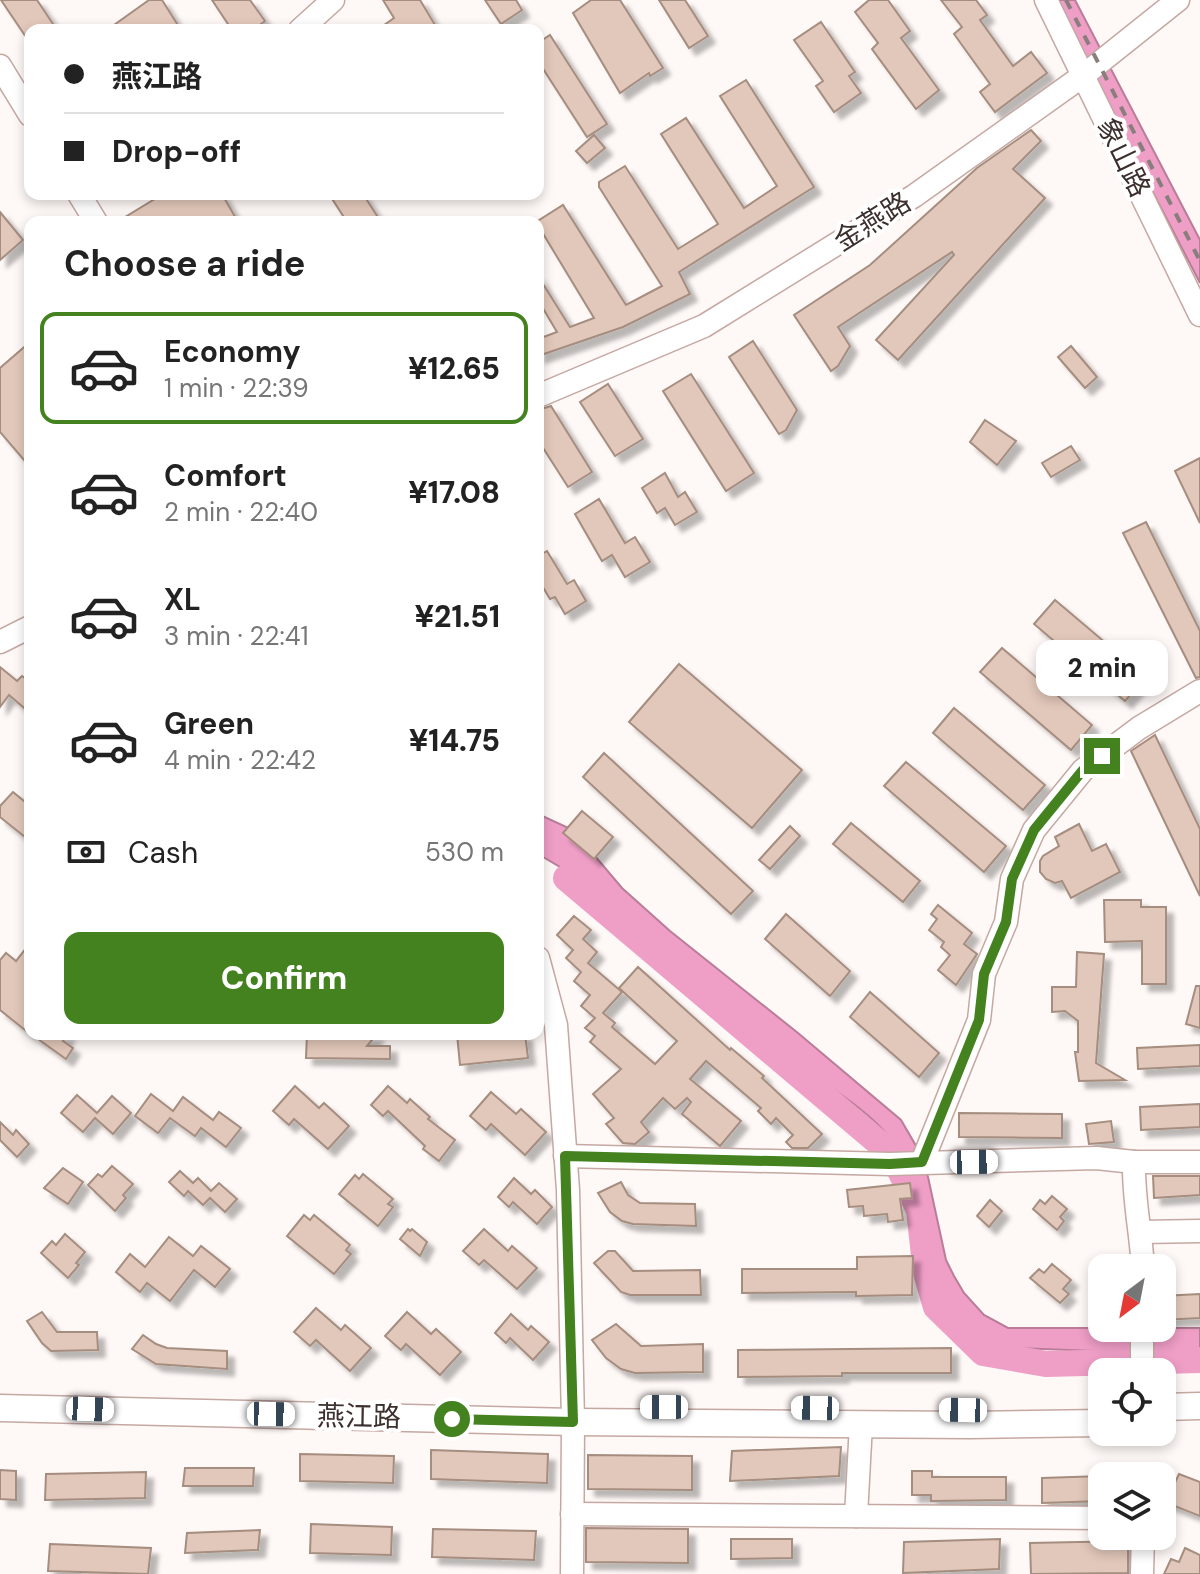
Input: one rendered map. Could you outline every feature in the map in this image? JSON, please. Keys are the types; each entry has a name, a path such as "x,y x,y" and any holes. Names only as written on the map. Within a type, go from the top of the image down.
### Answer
{"main road":[{"path":"0,1395 572,1414 1088,1408"},
{"path":"1176,1407 1200,1406"},
{"name":"燕江路","path":"0,1408 572,1414 861,1424 1088,1423"},
{"path":"1176,1422 1200,1421"}],"street":[{"path":"307,24 333,0"},
{"name":"象山路","path":"1046,0 1200,315"},
{"name":"金燕路","path":"544,393 704,326 914,196 1084,75 1178,0"},
{"path":"0,66 24,105"},
{"path":"0,642 24,630"},
{"path":"907,1163 979,1020 984,974 1006,922 1012,879 1034,830 1083,770 1139,728 1200,691"},
{"path":"544,980 556,1025 565,1156 572,1414 572,1574"},
{"path":"565,1156 907,1163 1096,1158 1134,1162 1200,1162"},
{"path":"1134,1162 1142,1254"},
{"path":"1141,1232 1200,1231"},
{"path":"856,1516 861,1424"},
{"path":"572,1514 1088,1518"},
{"path":"1142,1574 1143,1550"}],"shaded area":[{"path":"1053,0 1075,0 1200,240 1200,283"},
{"path":"544,817 573,830 622,888 670,931 901,1120 919,1151 928,1177 946,1260 964,1293 984,1315 1008,1328 1088,1328 1088,1342 1176,1342 1176,1328 1200,1328 1200,1355 1015,1348 989,1342 969,1331 944,1302 935,1284 922,1246 908,1181 896,1148 870,1117 754,1031 565,870 544,858"}],"building":[{"path":"1,0 37,0 53,24 24,24 24,34"},
{"path":"149,0 162,0 177,24 115,24"},
{"path":"212,0 250,0 265,21 261,24 228,24"},
{"path":"383,0 420,0 434,24 386,24 394,18"},
{"path":"485,0 516,0 522,10 501,24"},
{"path":"591,0 620,0 663,68 650,76 649,73 620,93 573,13"},
{"path":"659,0 685,0 708,36 689,48"},
{"path":"869,0 888,0 910,31 901,38 939,90 916,109 872,49 878,43 855,12"},
{"path":"941,0 976,0 987,15 980,20 1013,66 1031,52 1047,73 995,112 980,92 990,84 954,34 962,27"},
{"path":"821,22 855,72 849,76 861,93 834,112 816,86 823,81 794,40"},
{"path":"550,35 607,124 587,137 544,70 544,39"},
{"path":"746,80 814,187 679,272 690,294 623,327 544,354 544,337 557,332 544,310 544,286 570,327 594,318 544,235 544,217 563,205 626,305 662,286 599,187 599,182 625,166 678,249 718,224 661,134 686,118 744,208 777,186 720,96"},
{"path":"1031,130 1041,141 1013,169 1045,198 898,360 876,340 954,255 952,252 838,327 850,346 838,366 831,371 794,315 870,265 977,168"},
{"path":"594,135 605,148 587,163 576,151"},
{"path":"153,200 225,200 235,216 127,216"},
{"path":"333,200 367,200 377,216 343,216"},
{"path":"0,212 23,240 0,260"},
{"path":"753,341 797,410 786,430 779,434 729,357"},
{"path":"1071,346 1097,377 1085,388 1058,357"},
{"path":"24,347 24,460 0,432 0,368"},
{"path":"691,374 754,473 726,491 663,391"},
{"path":"608,384 643,439 615,456 580,402"},
{"path":"551,406 592,472 568,487 544,449 544,408"},
{"path":"985,420 1016,441 997,465 970,442"},
{"path":"1071,446 1080,460 1051,477 1042,463"},
{"path":"1200,458 1200,523 1175,471"},
{"path":"665,473 678,497 685,492 697,512 675,525 665,508 657,513 642,488"},
{"path":"599,499 625,543 635,537 650,562 625,577 612,555 602,561 575,514"},
{"path":"1146,522 1200,631 1200,677 1196,678 1123,533"},
{"path":"547,551 567,584 574,580 586,601 565,614 555,597 550,599 544,589 544,553"},
{"path":"1055,600 1146,677 1125,701 1034,624"},
{"path":"1002,648 1092,725 1071,750 980,672"},
{"path":"679,664 802,770 752,828 629,722"},
{"path":"0,667 17,681 24,678 24,708 9,695 0,707"},
{"path":"954,708 1045,785 1023,810 933,733"},
{"path":"1155,735 1200,829 1200,896 1131,751"},
{"path":"604,753 753,891 731,914 583,777"},
{"path":"906,762 1006,846 984,872 884,786"},
{"path":"13,792 24,801 24,836 0,817 0,806"},
{"path":"582,811 613,837 594,859 563,833"},
{"path":"851,823 920,881 903,902 833,844"},
{"path":"1079,824 1092,851 1106,844 1120,872 1071,898 1062,881 1055,883 1040,872 1040,861 1059,846 1055,837"},
{"path":"790,826 800,836 770,869 759,860"},
{"path":"1104,900 1141,900 1141,907 1166,907 1166,984 1142,984 1142,941 1105,942"},
{"path":"938,905 972,933 964,944 977,954 956,985 938,970 950,955 941,947 944,942 929,930 937,919 931,914"},
{"path":"786,914 850,971 830,996 765,939"},
{"path":"574,916 591,930 583,939 597,952 588,963 622,992 603,1013 615,1023 612,1027 655,1064 677,1041 619,988 638,967 730,1050 764,1076 762,1078 822,1134 808,1148 792,1148 786,1142 793,1135 776,1118 771,1124 758,1111 761,1108 706,1061 690,1079 741,1121 720,1146 682,1114 691,1102 687,1098 675,1109 663,1098 641,1122 649,1132 635,1144 623,1143 606,1124 614,1118 593,1094 621,1069 590,1042 595,1036 585,1028 595,1018 581,1006 590,995 574,981 581,972 566,958 573,950 557,935"},
{"path":"24,951 24,1029 0,1010 0,960 6,953 16,961"},
{"path":"1077,952 1104,954 1096,1063 1125,1080 1079,1081 1075,1052 1078,1052 1078,1021 1065,1011 1052,1012 1052,987 1076,987"},
{"path":"1196,986 1200,986 1200,1028 1186,1024"},
{"path":"870,992 939,1053 919,1077 850,1017"},
{"path":"39,1040 64,1040 73,1048 66,1059"},
{"path":"307,1040 372,1040 367,1046 390,1046 390,1059 306,1058"},
{"path":"458,1040 526,1040 528,1058 460,1065"},
{"path":"1200,1045 1200,1066 1138,1069 1137,1048"},
{"path":"295,1086 319,1108 324,1103 349,1126 328,1149 294,1119 289,1125 273,1111"},
{"path":"388,1086 407,1103 410,1099 430,1117 428,1119 455,1140 439,1161 423,1149 425,1146 388,1111 383,1116 371,1105"},
{"path":"491,1092 516,1114 521,1109 546,1132 525,1155 491,1124 486,1130 470,1116"},
{"path":"151,1094 173,1111 183,1097 213,1120 219,1112 241,1128 226,1147 201,1128 195,1136 170,1118 158,1133 135,1116"},
{"path":"77,1095 97,1113 112,1096 131,1113 113,1134 95,1118 83,1132 61,1113"},
{"path":"1200,1104 1200,1127 1141,1130 1140,1107"},
{"path":"959,1113 1062,1114 1062,1138 959,1137"},
{"path":"1111,1121 1114,1142 1089,1144 1086,1124"},
{"path":"0,1122 13,1135 16,1130 29,1144 17,1157 0,1140"},
{"path":"112,1166 133,1184 115,1211 88,1185 98,1174 102,1177"},
{"path":"63,1168 83,1182 68,1204 44,1188"},
{"path":"180,1171 193,1183 198,1178 211,1191 219,1183 237,1199 225,1212 210,1198 203,1205 188,1191 184,1196 169,1182"},
{"path":"363,1174 393,1199 388,1204 393,1207 378,1226 339,1194 355,1175 359,1179"},
{"path":"1153,1176 1200,1176 1200,1195 1154,1198"},
{"path":"514,1178 531,1194 535,1190 552,1207 537,1224 513,1202 509,1207 498,1197"},
{"path":"621,1182 628,1195 640,1203 695,1204 696,1226 622,1221 610,1212 598,1193"},
{"path":"910,1183 912,1198 900,1199 903,1220 888,1222 887,1214 864,1216 863,1206 849,1207 847,1190"},
{"path":"1052,1196 1067,1209 1060,1217 1064,1221 1057,1230 1033,1209 1040,1200 1045,1204"},
{"path":"990,1200 1002,1211 989,1227 977,1216"},
{"path":"304,1215 310,1220 314,1215 350,1245 346,1250 351,1254 334,1274 287,1236"},
{"path":"408,1229 427,1242 420,1256 400,1239"},
{"path":"484,1229 508,1251 512,1246 537,1268 517,1289 484,1260 479,1265 463,1251"},
{"path":"65,1234 85,1252 68,1278 41,1253 52,1241 56,1245"},
{"path":"169,1237 193,1256 201,1246 230,1269 215,1287 194,1270 170,1301 147,1283 140,1292 116,1272 130,1254 145,1267"},
{"path":"608,1251 615,1251 633,1271 700,1270 701,1295 630,1295 621,1292 594,1263"},
{"path":"913,1256 912,1295 742,1293 742,1269 857,1269 857,1257"},
{"path":"1052,1264 1071,1280 1063,1289 1069,1294 1060,1303 1030,1278 1039,1269 1044,1273"},
{"path":"1200,1294 1200,1318 1176,1319 1176,1295"},
{"path":"316,1308 341,1330 345,1325 371,1348 350,1371 316,1340 310,1346 294,1332"},
{"path":"42,1312 57,1332 97,1332 98,1350 51,1351 27,1321"},
{"path":"407,1312 431,1334 436,1329 461,1352 440,1375 406,1344 401,1350 385,1336"},
{"path":"511,1314 528,1330 531,1326 549,1342 533,1360 510,1338 506,1343 495,1333"},
{"path":"616,1324 641,1346 703,1344 703,1372 635,1373 621,1369 606,1358 592,1340"},
{"path":"143,1335 167,1348 227,1351 227,1369 156,1364 132,1349"},
{"path":"951,1348 951,1373 738,1377 738,1350"},
{"path":"841,1447 839,1476 730,1481 732,1451"},
{"path":"431,1450 548,1454 547,1483 431,1479"},
{"path":"300,1454 394,1456 393,1483 300,1481"},
{"path":"588,1455 692,1456 692,1490 588,1489"},
{"path":"185,1468 254,1468 253,1486 183,1486"},
{"path":"0,1470 16,1471 16,1500 0,1499"},
{"path":"912,1471 932,1471 932,1477 1006,1477 1006,1500 931,1501 931,1495 912,1495"},
{"path":"146,1472 145,1498 45,1500 46,1474"},
{"path":"1179,1474 1200,1482 1200,1516 1176,1507"},
{"path":"1088,1476 1088,1501 1042,1503 1042,1478"},
{"path":"311,1524 392,1527 391,1555 310,1553"},
{"path":"586,1528 688,1529 688,1563 586,1562"},
{"path":"433,1529 536,1531 534,1560 432,1557"},
{"path":"260,1530 258,1550 185,1553 187,1533"},
{"path":"731,1539 792,1539 792,1558 731,1559"},
{"path":"1000,1539 999,1569 903,1573 904,1542"},
{"path":"1088,1542 1088,1550 1128,1550 1128,1573 1031,1574 1030,1543"},
{"path":"50,1544 151,1548 148,1574 48,1571"},
{"path":"1185,1548 1200,1555 1200,1574 1164,1574 1171,1559 1179,1562"}],"waterway":[{"path":"566,878 892,1154 919,1210 926,1273 936,1307 983,1353 1046,1364 1200,1360"}],"railway":[{"path":"1066,0 1200,261"}],"route":[{"path":"452,1419 573,1422 565,1156 890,1164 922,1162 979,1020 984,974 1006,922 1012,879 1034,830 1083,770 1102,756"}]}
